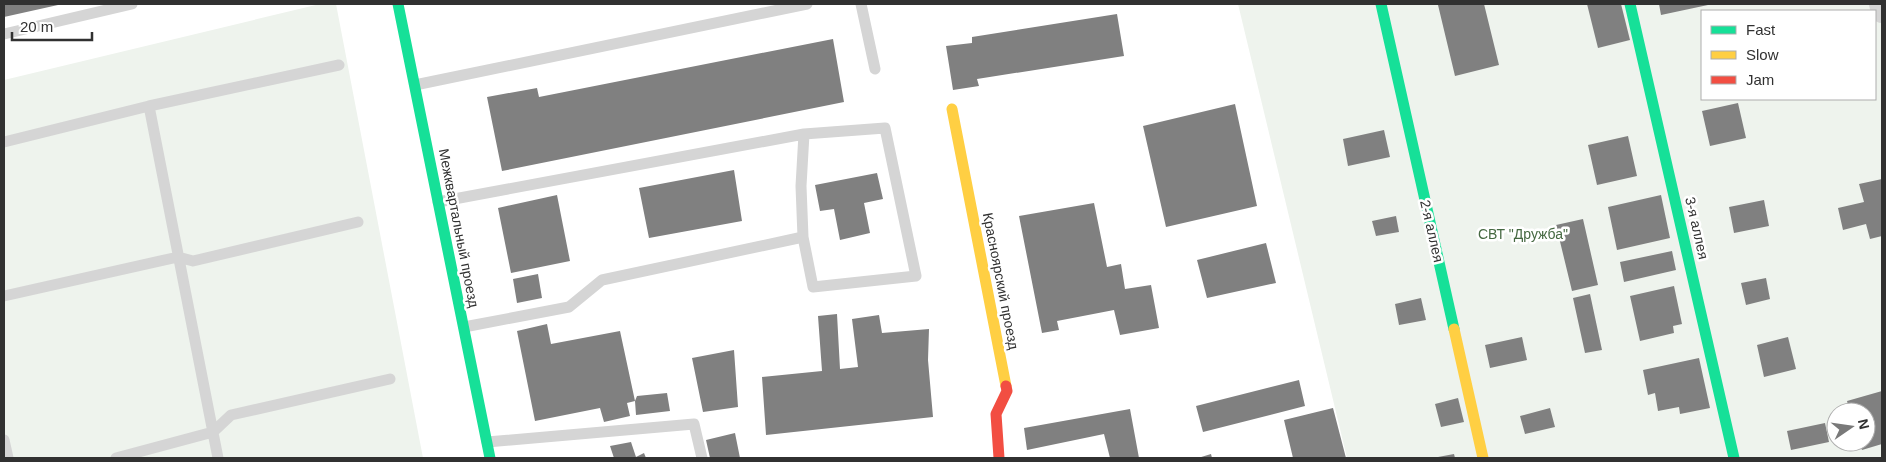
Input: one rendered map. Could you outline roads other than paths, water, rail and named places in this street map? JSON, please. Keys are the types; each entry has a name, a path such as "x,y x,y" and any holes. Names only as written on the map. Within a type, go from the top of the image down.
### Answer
{"street":[{"name":"Межквартальный проезд","path":"398,4 490,458"},
{"name":"2-я аллея","path":"1381,4 1483,458"},
{"name":"3-я аллея","path":"1630,4 1734,458"},
{"path":"1880,4 1882,12"},
{"name":"Красноярский проезд","path":"952,109 1007,391 996,414 998,458"}],"lane":[{"path":"4,34 132,4"},
{"path":"415,85 807,4"},
{"path":"861,4 875,69"},
{"path":"4,142 149,106 339,65"},
{"path":"149,106 218,458"},
{"path":"438,202 804,134 885,128 916,276 813,286 803,237 801,186 804,134"},
{"path":"4,296 178,257 193,261 358,222"},
{"path":"464,327 569,307 602,280 803,237"},
{"path":"116,458 213,432 231,415 390,379"},
{"path":"487,442 694,424 702,458"},
{"path":"4,440 8,458"}],"park label":[{"name":"СВТ \"Дружба\"","path":"1523,234"}]}
